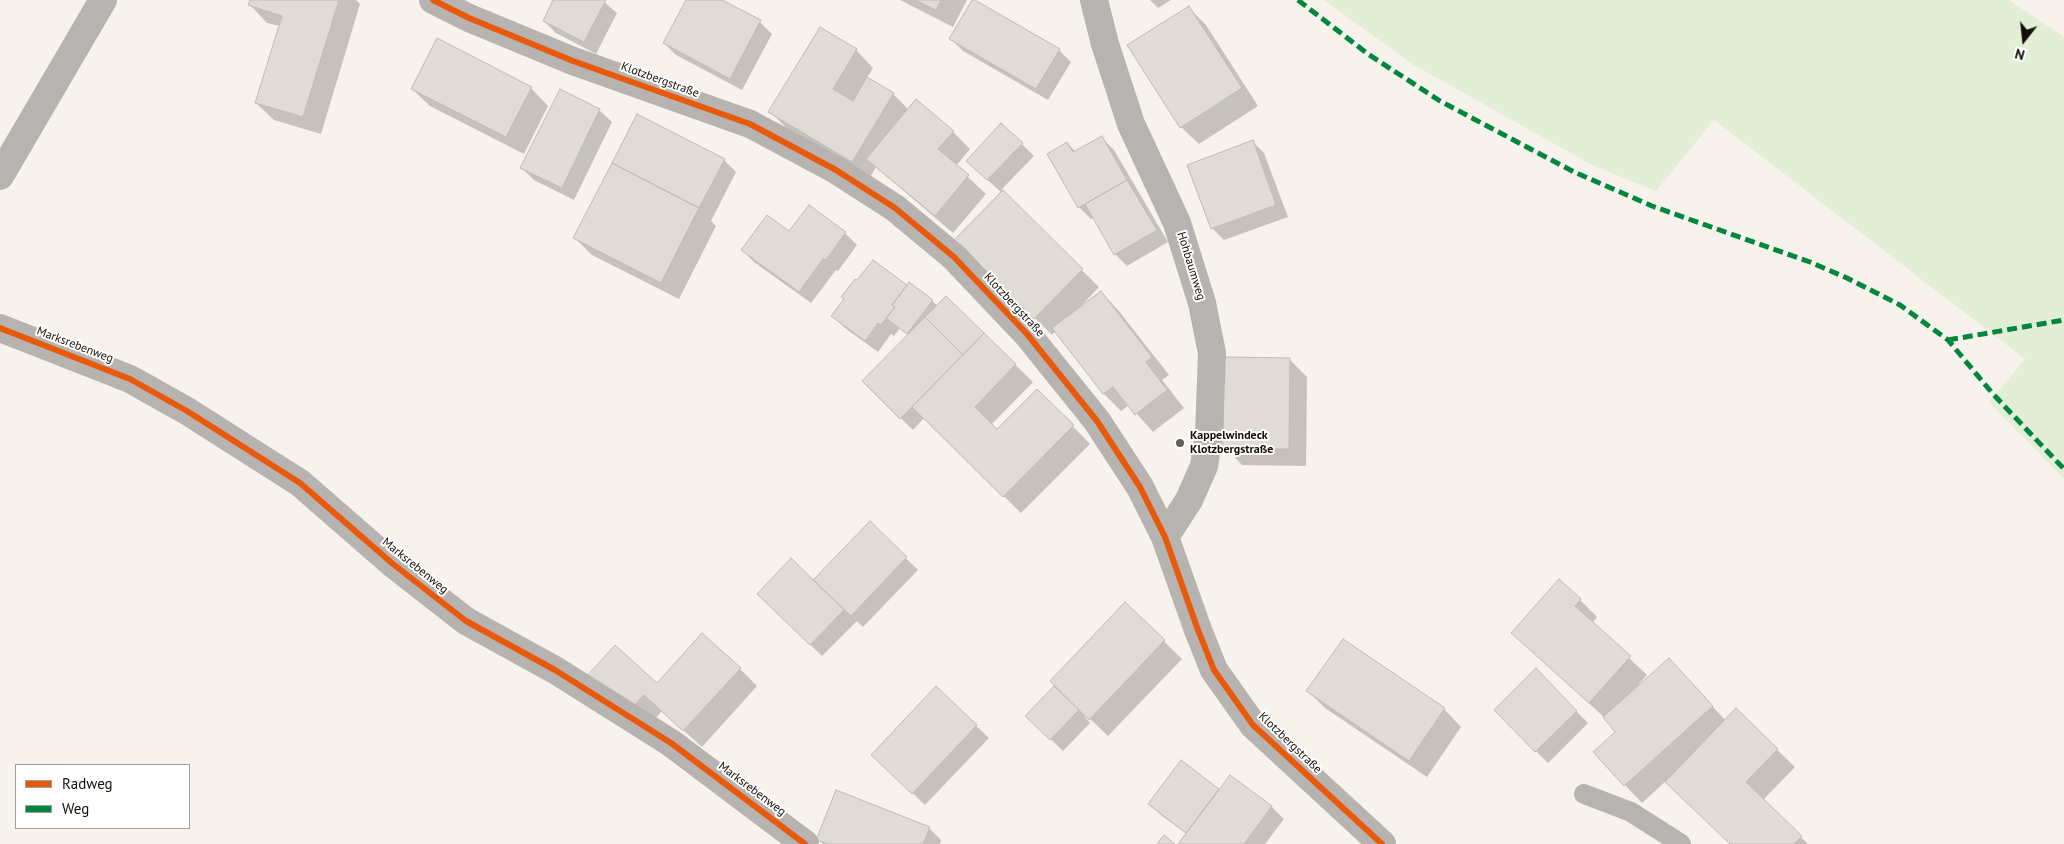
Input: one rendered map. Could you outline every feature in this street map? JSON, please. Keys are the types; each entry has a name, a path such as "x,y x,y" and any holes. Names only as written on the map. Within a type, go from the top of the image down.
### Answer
{"street":[{"path":"0,176 103,0"},
{"name":"Klotzbergstraße","path":"433,0 469,18 573,60 750,124 836,170 895,208 954,257 1033,341 1097,421 1140,487 1165,537 1214,670 1253,725 1382,844"},
{"name":"Hohbaumweg","path":"1094,0 1131,124 1177,223 1202,303 1212,352 1209,434 1204,466 1189,500 1165,537"},
{"name":"Marksrebenweg","path":"0,328 130,379 186,411 300,483 393,564 466,621 555,670 671,743 805,844"}],"lane":[{"path":"1584,794 1631,812 1681,844"}],"green space":[{"path":"1324,0 2009,0 2064,37 2064,479 1989,402 2025,359 1714,120 1656,191 1594,166 1412,64"}],"building":[{"path":"250,0 339,0 303,117 255,103 282,16 248,5"},
{"path":"553,0 606,0 584,42 543,21"},
{"path":"686,0 722,0 761,20 730,79 663,43"},
{"path":"915,0 941,0 936,10"},
{"path":"972,0 1060,49 1036,89 949,39"},
{"path":"1189,6 1242,88 1180,128 1127,45"},
{"path":"820,27 857,49 833,89 853,101 867,77 894,93 852,162 768,112"},
{"path":"437,38 532,87 506,137 411,89"},
{"path":"560,89 600,109 562,188 520,168"},
{"path":"916,99 954,131 938,149 969,175 935,216 866,159"},
{"path":"637,114 725,159 699,208 612,163"},
{"path":"1001,123 1023,143 987,180 966,161"},
{"path":"1102,136 1127,180 1078,208 1047,154 1067,142 1073,152"},
{"path":"1253,140 1276,205 1211,229 1187,165"},
{"path":"612,163 699,208 661,283 573,238"},
{"path":"1127,180 1157,230 1114,255 1085,204"},
{"path":"1003,190 1083,269 1034,319 954,240"},
{"path":"809,205 846,232 826,260 823,259 799,292 741,250 767,215 789,231"},
{"path":"873,260 907,285 892,305 895,307 881,325 878,323 865,341 831,316 844,299 841,297"},
{"path":"909,282 933,300 907,334 886,318 895,307 892,305"},
{"path":"1101,291 1152,357 1146,362 1167,390 1135,415 1113,387 1103,394 1052,328"},
{"path":"946,296 984,333 963,355 925,317"},
{"path":"925,317 963,355 900,419 862,381"},
{"path":"984,333 1016,364 975,407 997,429 1037,389 1074,425 1003,497 912,407"},
{"path":"1224,357 1290,358 1289,449 1223,448"},
{"path":"870,521 907,557 851,616 813,580"},
{"path":"791,558 844,610 810,645 757,594"},
{"path":"1559,579 1581,599 1575,606 1631,656 1589,703 1511,633"},
{"path":"1125,602 1165,640 1089,720 1050,681"},
{"path":"702,633 741,668 683,731 644,695 627,713 586,677 615,645 657,683"},
{"path":"1343,639 1445,708 1409,761 1306,691"},
{"path":"1669,658 1713,706 1624,786 1593,752 1615,732 1603,717"},
{"path":"1536,668 1577,711 1535,752 1494,710"},
{"path":"936,686 977,725 912,794 871,755"},
{"path":"1054,686 1079,710 1050,740 1025,716"},
{"path":"1736,708 1778,749 1746,782 1802,836 1794,844 1730,844 1665,782"},
{"path":"1181,760 1219,789 1186,833 1148,804"},
{"path":"1230,775 1272,806 1244,844 1178,844"},
{"path":"836,790 930,827 923,844 828,844 816,840"},
{"path":"1164,835 1175,844 1157,844"}],"marked path":[{"path":"1298,0 1368,54 1440,101 1574,172 1652,206 1810,262 1847,278 1900,305 1948,340 1993,394 2064,469"},
{"path":"1948,340 2064,320"}],"cycle path":[{"path":"433,0 469,18 573,61 750,124 836,170 895,208 954,257 1027,334 1097,421 1140,487 1165,537 1214,670 1253,725 1382,844"},
{"path":"0,328 130,379 187,411 300,483 393,564 466,621 555,670 671,743 805,844"}],"place":[{"name":"Kappelwindeck Klotzbergstraße","path":"1180,443"}]}
